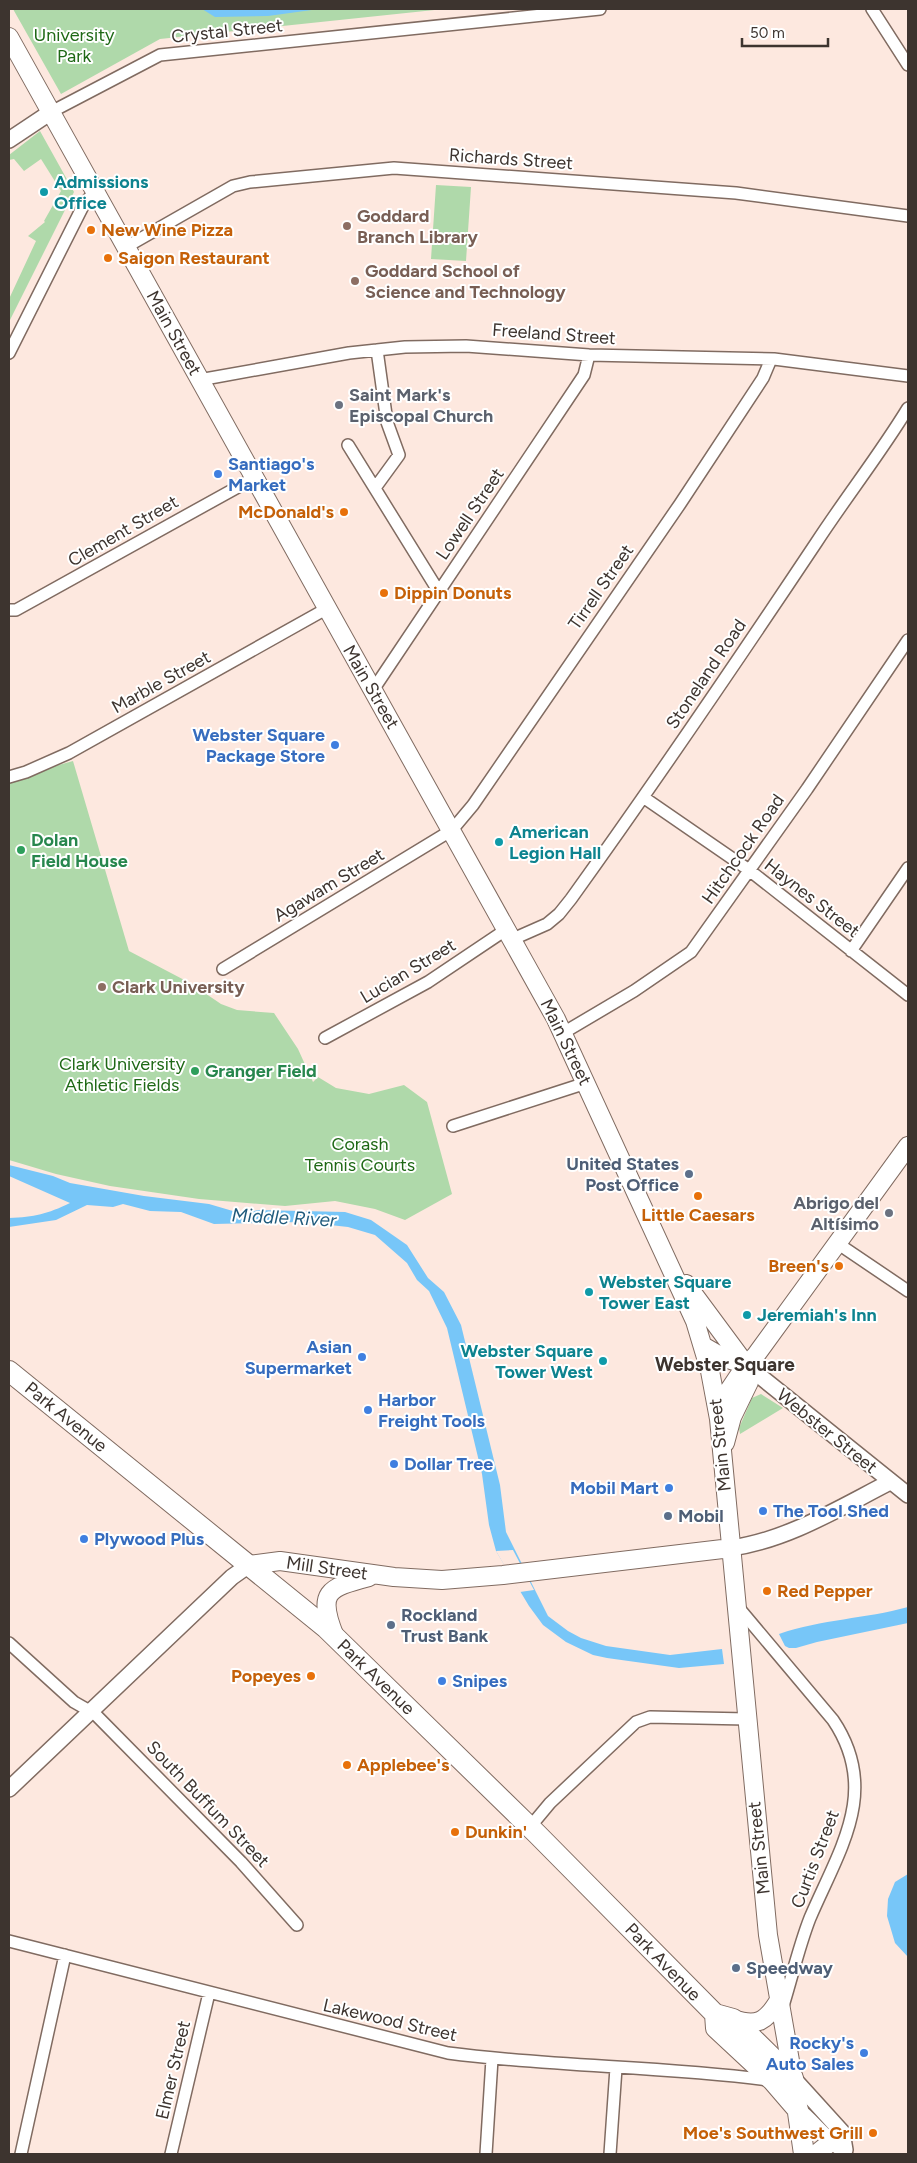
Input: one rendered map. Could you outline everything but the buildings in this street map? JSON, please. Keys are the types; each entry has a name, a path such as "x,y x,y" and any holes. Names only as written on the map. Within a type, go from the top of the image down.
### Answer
{"highway":[{"name":"Park Avenue","path":"9,1371 335,1637 724,2016 793,2078"},
{"name":"Park Avenue","path":"724,2016 716,2028 773,2081 798,2110"},
{"name":"Main Street","path":"793,2078 804,2154"}],"main road":[{"name":"Main Street","path":"9,37 563,1032 667,1258 703,1346 717,1408 768,1935 793,2078"},
{"path":"9,140 50,112"},
{"path":"717,1408 746,1365 756,1355 908,1146"},
{"name":"Webster Street","path":"667,1258 746,1365 908,1496"},
{"name":"Webster Street","path":"703,1346 722,1358 746,1365"},
{"path":"722,1456 732,1417 749,1382 746,1365"},
{"path":"731,1548 769,1541 890,1482"},
{"name":"Mill Street","path":"9,1789 232,1577 249,1565 280,1561 377,1575 442,1580 535,1572 731,1548"},
{"path":"335,1637 328,1619 327,1606 329,1595 339,1585 377,1575"},
{"path":"724,2016 752,2023 762,2021 780,2006"},
{"path":"793,2078 842,2132 842,2149"},
{"path":"798,2110 842,2149"},
{"path":"816,2154 842,2149"}],"street":[{"name":"Crystal Street","path":"50,112 160,55 600,9"},
{"path":"872,9 908,66"},
{"name":"Richards Street","path":"126,247 232,186 250,182 394,168 736,193 908,216"},
{"path":"9,353 84,204 95,191"},
{"name":"Freeland Street","path":"199,380 320,357 377,350 466,346 589,355 771,359 908,376"},
{"path":"375,488 399,454 387,422 377,350"},
{"name":"Lowell Street","path":"373,690 584,375 589,355"},
{"name":"Tirrell Street","path":"452,830 473,805 686,496 763,378 771,359"},
{"name":"Stoneland Road","path":"510,934 547,924 559,914 643,797 850,493 890,438 908,408"},
{"path":"348,445 439,592"},
{"name":"Clement Street","path":"9,610 16,610 58,588 254,478"},
{"name":"Marble Street","path":"9,776 26,772 69,753 326,609"},
{"name":"Hitchcock Road","path":"563,1032 634,992 691,952 807,790 908,640"},
{"name":"Haynes Street","path":"643,797 749,870 908,995"},
{"name":"Agawam Street","path":"223,969 452,830"},
{"path":"851,951 908,868"},
{"name":"Lucian Street","path":"324,1038 428,982 510,934"},
{"path":"453,1126 586,1083"},
{"path":"837,1242 908,1291"},
{"name":"Curtis Street","path":"737,1605 833,1720 844,1736 855,1773 853,1812 842,1847 810,1920 780,2006"},
{"name":"South Buffum Street","path":"9,1643 74,1702 90,1711 241,1862 297,1925"},
{"path":"530,1827 550,1803 636,1722 650,1717 747,1718"},
{"name":"Lakewood Street","path":"9,1940 448,2053 492,2059 728,2075 773,2081"},
{"path":"21,2154 65,1955"},
{"name":"Elmer Street","path":"171,2154 209,1993"},
{"path":"486,2154 492,2059"},
{"path":"610,2154 616,2068"}],"green space":[{"name":"University Park","path":"13,9 444,9 160,39 61,94"},
{"path":"40,131 74,192 9,322 9,299 36,241 28,236 45,222 61,191 41,159 24,171 14,159 9,160 9,155"},
{"path":"436,185 471,187 466,261 431,259"},
{"name":"Clark University Athletic Fields","path":"73,761 129,951 190,983 221,1004 237,1010 274,1013 298,1049 313,1082 318,1077 336,1088 369,1094 404,1085 427,1102 452,1194 405,1220 375,1209 335,1201 285,1206 199,1199 110,1186 56,1174 9,1160 9,779"},
{"path":"761,1394 783,1408 740,1434 739,1428 752,1398"}],"water":[{"path":"202,9 319,9 268,16 215,17"},
{"name":"Middle River","path":"9,1165 53,1176 70,1183 144,1196 209,1204 243,1214 258,1210 345,1212 371,1220 407,1245 428,1278 444,1292 461,1325 500,1485 506,1532 548,1616 581,1638 606,1646 670,1655 722,1649 724,1664 679,1668 593,1655 566,1642 543,1625 529,1606 496,1551 489,1525 482,1474 447,1328 429,1291 417,1280 407,1263 375,1235 348,1227 303,1222 214,1224 181,1212 150,1211 123,1204 113,1207 87,1205 56,1220 9,1227 9,1218 41,1214 70,1203 9,1176"},
{"path":"908,1607 908,1623 796,1648 785,1646 779,1634 811,1625"},
{"path":"908,1874 908,1957 895,1943 887,1916 888,1899 895,1882"}],"pier":[{"path":"513,1550 534,1590 520,1592 496,1551"}],"place":[{"name":"Admissions Office","path":"44,192"},
{"name":"Goddard Branch Library","path":"347,226"},
{"name":"New Wine Pizza","path":"91,230"},
{"name":"Saigon Restaurant","path":"108,258"},
{"name":"Goddard School of Science and Technology","path":"355,281"},
{"name":"Saint Mark's Episcopal Church","path":"339,405"},
{"name":"Santiago's Market","path":"218,474"},
{"name":"McDonald's","path":"344,512"},
{"name":"Dippin Donuts","path":"384,593"},
{"name":"Webster Square Package Store","path":"335,745"},
{"name":"American Legion Hall","path":"499,842"},
{"name":"Dolan Field House","path":"21,850"},
{"name":"Clark University","path":"102,987"},
{"name":"Granger Field","path":"195,1071"},
{"name":"United States Post Office","path":"689,1174"},
{"name":"Little Caesars","path":"698,1196"},
{"name":"Abrigo del Altísimo","path":"889,1213"},
{"name":"Breen's","path":"839,1266"},
{"name":"Webster Square Tower East","path":"589,1292"},
{"name":"Jeremiah's Inn","path":"747,1315"},
{"name":"Asian Supermarket","path":"362,1357"},
{"name":"Webster Square Tower West","path":"603,1361"},
{"name":"Harbor Freight Tools","path":"368,1410"},
{"name":"Dollar Tree","path":"394,1464"},
{"name":"Mobil Mart","path":"669,1488"},
{"name":"The Tool Shed","path":"763,1511"},
{"name":"Mobil","path":"668,1516"},
{"name":"Plywood Plus","path":"84,1539"},
{"name":"Red Pepper","path":"767,1591"},
{"name":"Rockland Trust Bank","path":"391,1625"},
{"name":"Popeyes","path":"311,1676"},
{"name":"Snipes","path":"442,1681"},
{"name":"Applebee's","path":"347,1765"},
{"name":"Dunkin'","path":"455,1832"},
{"name":"Speedway","path":"736,1968"},
{"name":"Rocky's Auto Sales","path":"864,2053"},
{"name":"Moe's Southwest Grill","path":"873,2133"}],"district":[{"name":"Webster Square","path":"725,1364"}],"park label":[{"name":"Corash Tennis Courts","path":"360,1154"}]}
